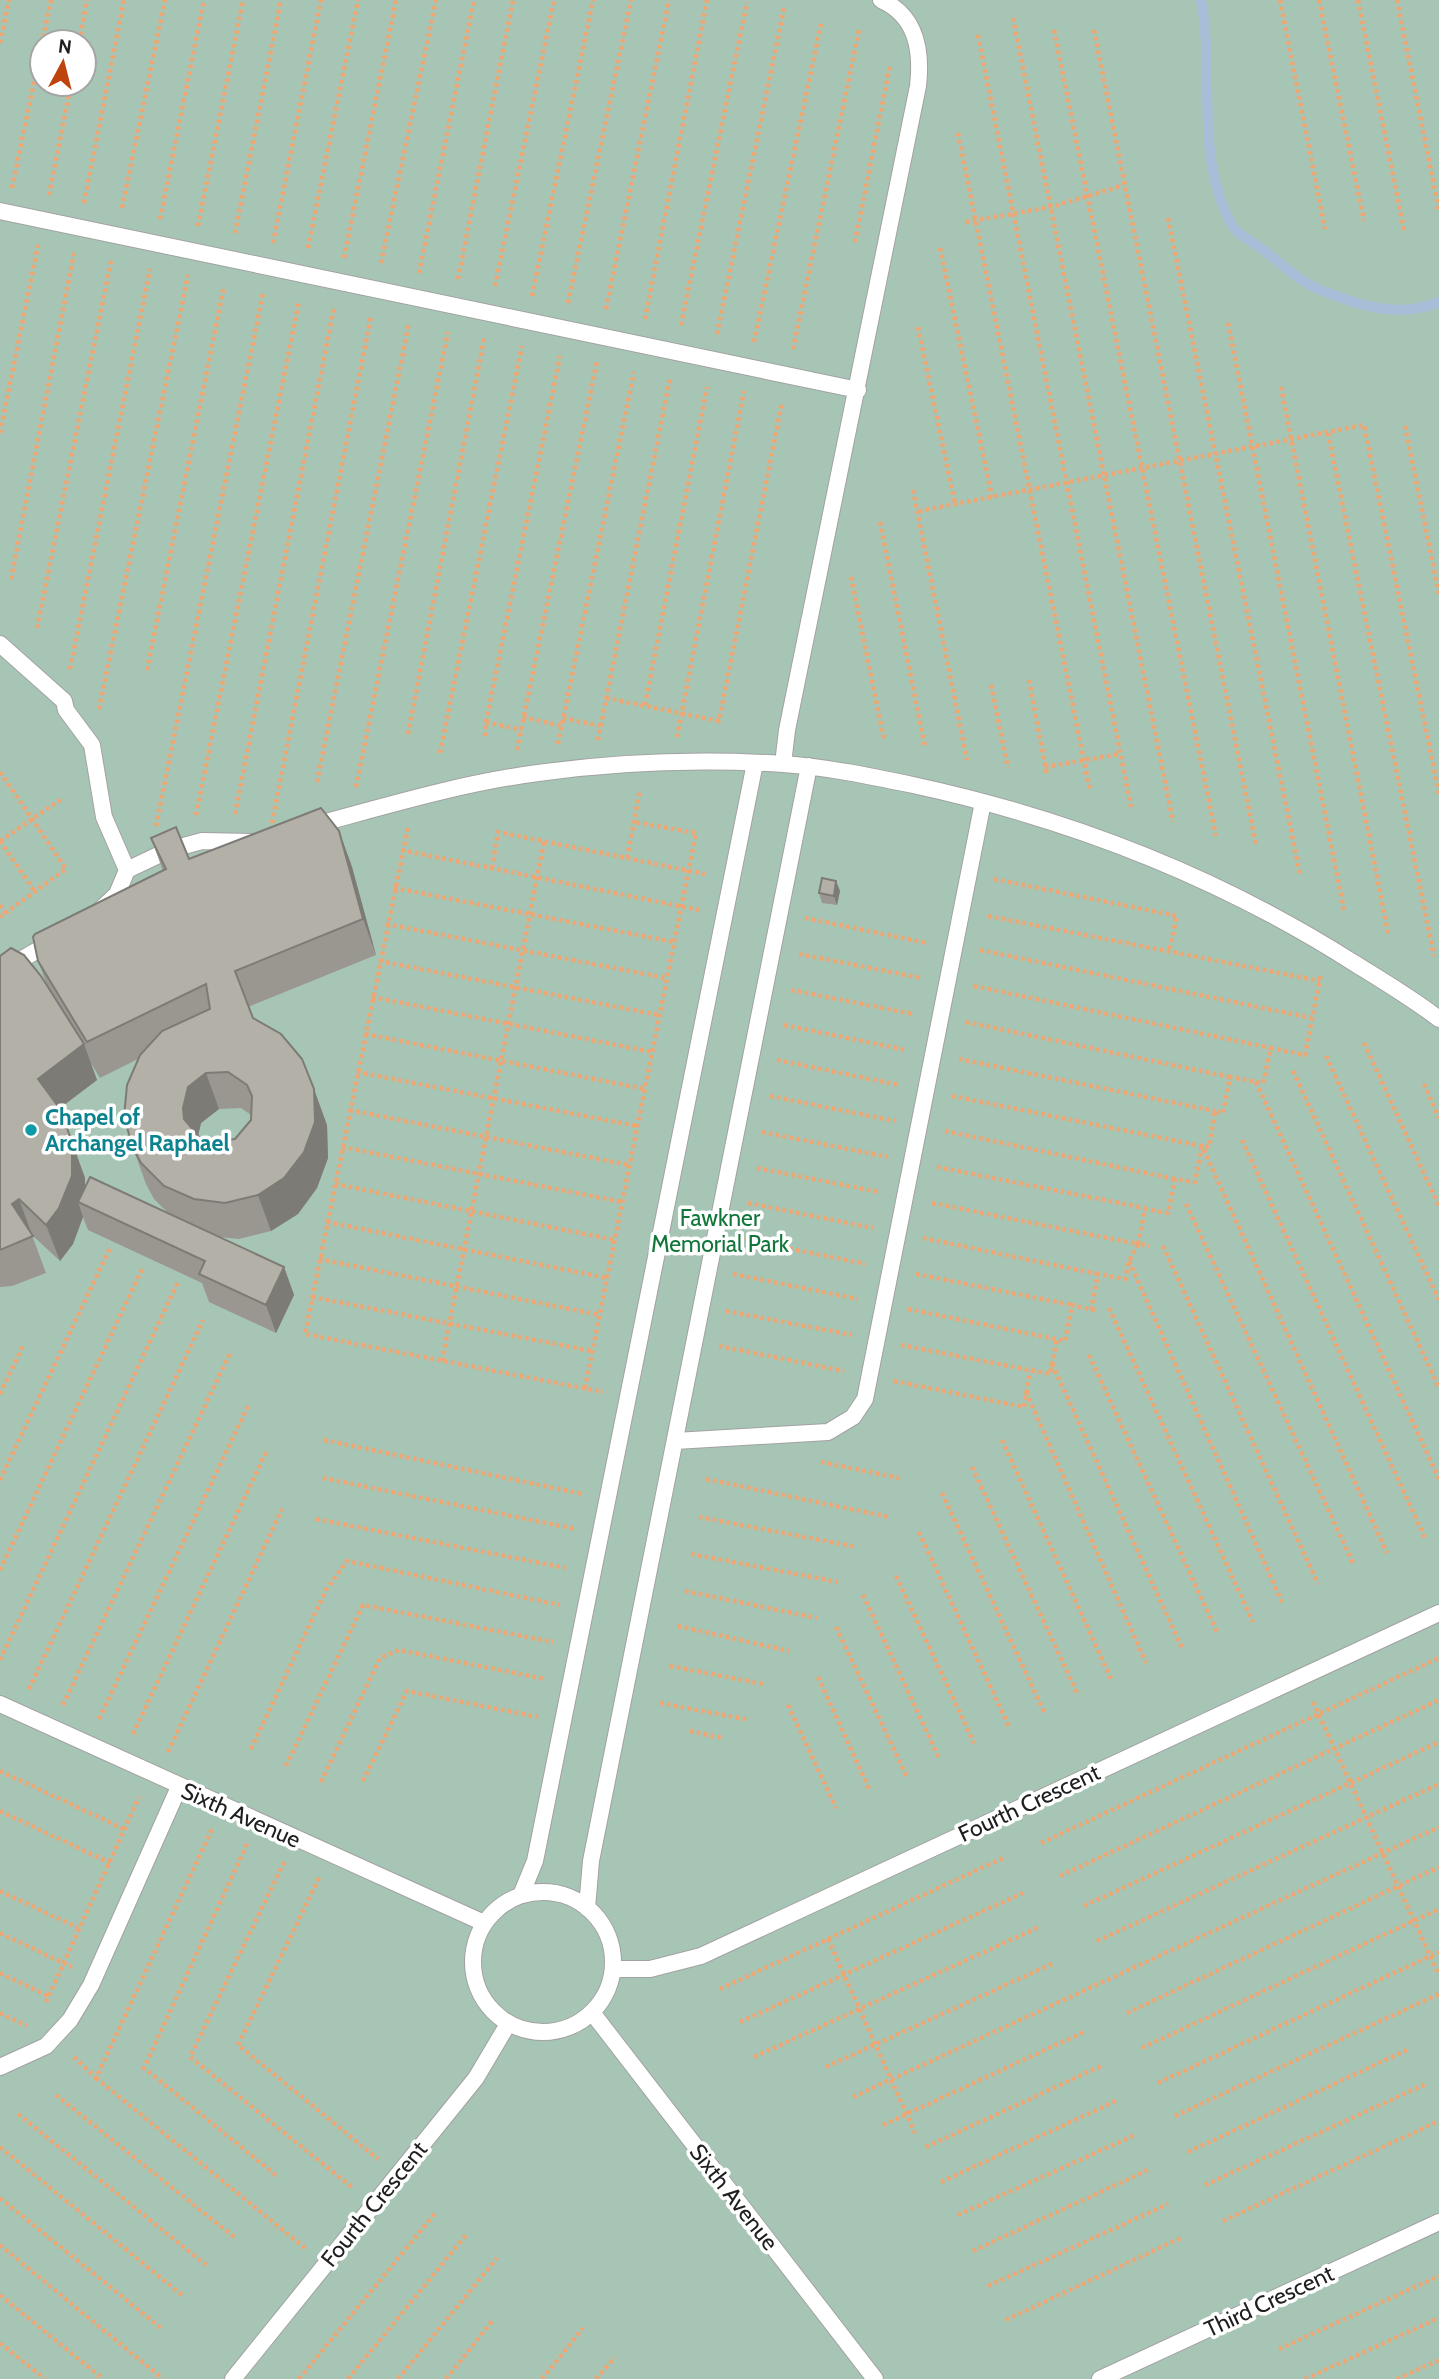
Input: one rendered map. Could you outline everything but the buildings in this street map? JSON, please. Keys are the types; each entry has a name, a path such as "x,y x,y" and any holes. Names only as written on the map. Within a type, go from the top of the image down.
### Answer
{"lane":[{"path":"783,764 787,730 858,390 920,61 920,50 909,23 897,9 881,0"},
{"path":"3,212 858,390"},
{"path":"0,644 64,701 66,710 92,745 104,817 127,870"},
{"path":"299,830 417,797 552,772 645,764 755,763 809,766 1036,815 1112,842 1205,881 1327,945 1439,1019"},
{"path":"521,1895 535,1861 755,763"},
{"path":"587,1908 591,1861 809,766"},
{"path":"675,1441 828,1432 853,1417 865,1399 983,802"},
{"path":"93,917 117,894 127,870 169,850 202,842 269,839"},
{"path":"0,972 71,930"},
{"name":"Fourth Crescent","path":"613,1969 650,1969 701,1956 1439,1613"},
{"name":"Sixth Avenue","path":"0,1704 222,1807 484,1923"},
{"path":"0,2067 30,2056 54,2038 76,2009 109,1943 179,1787"},
{"path":"544,1892 567,1896 587,1908 602,1926 611,1946 613,1969 609,1987 593,2015 571,2027 550,2032 528,2031 508,2024 490,2010 478,1990 472,1967 474,1944 484,1923 500,1906 521,1895 544,1892"},
{"name":"Sixth Avenue","path":"593,2015 875,2379"},
{"name":"Fourth Crescent","path":"233,2379 476,2078 508,2024"},
{"name":"Third Crescent","path":"1100,2379 1439,2222"}],"path":[{"path":"0,43 9,0"},
{"path":"3,212 51,0"},
{"path":"82,28 87,0"},
{"path":"11,579 124,0"},
{"path":"37,628 165,0"},
{"path":"64,701 204,0"},
{"path":"92,745 243,0"},
{"path":"147,670 281,0"},
{"path":"155,832 321,0"},
{"path":"306,255 358,0"},
{"path":"230,842 396,0"},
{"path":"269,839 376,290 436,0"},
{"path":"317,782 474,0"},
{"path":"350,815 513,0"},
{"path":"408,734 489,313 554,0"},
{"path":"440,753 593,0"},
{"path":"485,736 485,722 631,0"},
{"path":"606,309 669,0"},
{"path":"552,772 707,0"},
{"path":"1280,0 1325,229"},
{"path":"1319,0 1364,221"},
{"path":"1358,0 1404,230"},
{"path":"1397,0 1439,212"},
{"path":"592,768 747,2"},
{"path":"1013,18 1173,822"},
{"path":"607,698 719,721 859,30"},
{"path":"1054,30 1216,836"},
{"path":"1094,30 1256,845"},
{"path":"978,35 1131,807"},
{"path":"0,433 68,98"},
{"path":"958,134 1090,791"},
{"path":"966,222 1051,207 1124,185"},
{"path":"1168,218 1300,875"},
{"path":"940,248 992,497"},
{"path":"196,815 299,299"},
{"path":"1228,323 1344,910"},
{"path":"918,327 956,504"},
{"path":"511,778 602,337"},
{"path":"1281,387 1388,933"},
{"path":"919,511 1364,425 1439,794"},
{"path":"1405,426 1439,594"},
{"path":"1328,433 1434,956"},
{"path":"913,490 967,760"},
{"path":"880,522 925,747"},
{"path":"851,577 884,740"},
{"path":"1028,680 1047,775"},
{"path":"991,685 1008,768"},
{"path":"523,717 562,726"},
{"path":"563,718 600,726"},
{"path":"485,722 521,730"},
{"path":"1045,767 1120,754"},
{"path":"627,858 645,764"},
{"path":"0,772 66,869 3,915 0,905"},
{"path":"417,797 401,850 304,1334 628,1396"},
{"path":"35,892 0,841 63,798"},
{"path":"585,1388 696,833 634,821"},
{"path":"492,868 498,832 731,879"},
{"path":"442,1361 544,842"},
{"path":"401,850 724,916"},
{"path":"969,874 1177,916 1169,951"},
{"path":"394,888 674,942"},
{"path":"962,911 1320,981"},
{"path":"799,929 801,918 1312,1018"},
{"path":"386,924 666,978"},
{"path":"792,965 794,953 1305,1055 1327,945"},
{"path":"379,961 659,1015"},
{"path":"785,1001 787,989 1264,1083 1271,1048"},
{"path":"372,997 652,1052"},
{"path":"777,1036 782,1012"},
{"path":"780,1024 1223,1113 1230,1077"},
{"path":"365,1034 645,1089"},
{"path":"1364,1042 1439,1206"},
{"path":"770,1071 775,1048"},
{"path":"1326,1056 1439,1300"},
{"path":"773,1059 1209,1147 1215,1111"},
{"path":"1293,1071 1439,1388"},
{"path":"357,1072 637,1126"},
{"path":"1256,1081 1439,1479"},
{"path":"768,1083 765,1095 1195,1182 1202,1146"},
{"path":"1424,1084 1439,1118"},
{"path":"349,1110 629,1165"},
{"path":"755,1143 760,1119"},
{"path":"758,1131 1168,1213 1175,1178"},
{"path":"1242,1140 1425,1538"},
{"path":"1202,1146 1387,1553"},
{"path":"342,1147 622,1202"},
{"path":"751,1167 1149,1246"},
{"path":"335,1184 615,1240"},
{"path":"741,1214 744,1202 1125,1279 1129,1261 1138,1244 1145,1209"},
{"path":"1186,1204 1353,1563"},
{"path":"327,1222 607,1278"},
{"path":"734,1250 736,1238"},
{"path":"1163,1246 1318,1584"},
{"path":"0,1480 110,1248"},
{"path":"319,1259 600,1315"},
{"path":"1129,1261 1282,1602"},
{"path":"731,1262 729,1273 1065,1341 1072,1306 1098,1311"},
{"path":"0,1570 143,1267"},
{"path":"1091,1310 1098,1274"},
{"path":"0,1660 178,1282"},
{"path":"312,1297 592,1351"},
{"path":"719,1322 724,1298"},
{"path":"1109,1308 1253,1622"},
{"path":"722,1310 1050,1374 1057,1339"},
{"path":"18,1712 203,1320"},
{"path":"717,1334 715,1345 1024,1407 1030,1371"},
{"path":"0,1394 24,1344"},
{"path":"52,1728 231,1351"},
{"path":"1089,1354 1217,1632"},
{"path":"1052,1363 1182,1648"},
{"path":"1026,1392 1146,1663"},
{"path":"87,1745 249,1404"},
{"path":"324,1440 607,1499"},
{"path":"1002,1440 1112,1681"},
{"path":"121,1760 267,1450"},
{"path":"972,1467 1078,1695"},
{"path":"323,1478 600,1534"},
{"path":"706,1479 890,1517"},
{"path":"942,1493 1045,1714"},
{"path":"43,2007 124,1829 282,1509"},
{"path":"699,1517 857,1547"},
{"path":"316,1518 592,1573"},
{"path":"919,1532 1010,1729"},
{"path":"691,1554 838,1582"},
{"path":"251,1749 326,1590 347,1561 585,1610"},
{"path":"896,1576 974,1743"},
{"path":"685,1591 817,1618"},
{"path":"863,1595 939,1758"},
{"path":"286,1766 363,1605 578,1647"},
{"path":"678,1626 789,1651"},
{"path":"836,1628 907,1777"},
{"path":"321,1782 380,1658 399,1650 570,1684"},
{"path":"1041,1843 1439,1658"},
{"path":"670,1666 763,1685"},
{"path":"818,1677 870,1791"},
{"path":"1301,1677 1439,1975"},
{"path":"363,1781 407,1691 562,1721"},
{"path":"1060,1876 1439,1700"},
{"path":"660,1703 750,1720"},
{"path":"788,1705 836,1808"},
{"path":"690,1731 722,1738"},
{"path":"1084,1906 1439,1742"},
{"path":"0,1771 124,1829"},
{"path":"1097,1941 1439,1784"},
{"path":"96,2078 222,1807"},
{"path":"0,1811 139,1877"},
{"path":"257,1822 144,2068 278,2177"},
{"path":"853,2097 1439,1827"},
{"path":"295,1839 190,2057 373,2204"},
{"path":"330,1855 238,2045 397,2175"},
{"path":"720,1989 1003,1858"},
{"path":"1127,2013 1439,1867"},
{"path":"0,1892 109,1943"},
{"path":"740,2022 1023,1893"},
{"path":"1142,2048 1439,1909"},
{"path":"754,2057 1039,1927"},
{"path":"0,1933 93,1977"},
{"path":"828,1939 915,2133"},
{"path":"1158,2083 1439,1952"},
{"path":"826,2067 1054,1962"},
{"path":"0,1973 76,2009"},
{"path":"1175,2116 1439,1994"},
{"path":"0,2013 54,2038 96,2078 325,2264"},
{"path":"883,2125 1086,2031"},
{"path":"1188,2152 1409,2049"},
{"path":"926,2147 1101,2066"},
{"path":"1205,2185 1426,2084"},
{"path":"56,2095 234,2237"},
{"path":"941,2182 1118,2101"},
{"path":"18,2114 206,2265"},
{"path":"1223,2221 1439,2121"},
{"path":"958,2215 1135,2135"},
{"path":"0,2147 183,2295"},
{"path":"973,2251 1150,2169"},
{"path":"0,2198 161,2328"},
{"path":"988,2286 1168,2204"},
{"path":"299,2379 436,2212"},
{"path":"348,2379 466,2235"},
{"path":"1006,2320 1183,2237"},
{"path":"0,2245 163,2379"},
{"path":"398,2379 496,2258"},
{"path":"1279,2349 1439,2276"},
{"path":"0,2295 103,2379"},
{"path":"1305,2379 1439,2318"},
{"path":"446,2379 494,2320"},
{"path":"542,2379 583,2328"},
{"path":"0,2343 45,2379"},
{"path":"596,2379 615,2357"},
{"path":"1397,2379 1439,2360"}],"green space":[{"name":"Fawkner Memorial Park","path":"0,0 1439,0 1439,2379 0,2379"}],"waterway":[{"path":"1201,0 1213,172 1220,199 1235,229 1304,281 1344,299 1371,307 1398,310 1425,307 1439,302"}],"place":[{"name":"Chapel of Archangel Raphael","path":"31,1130"}]}
